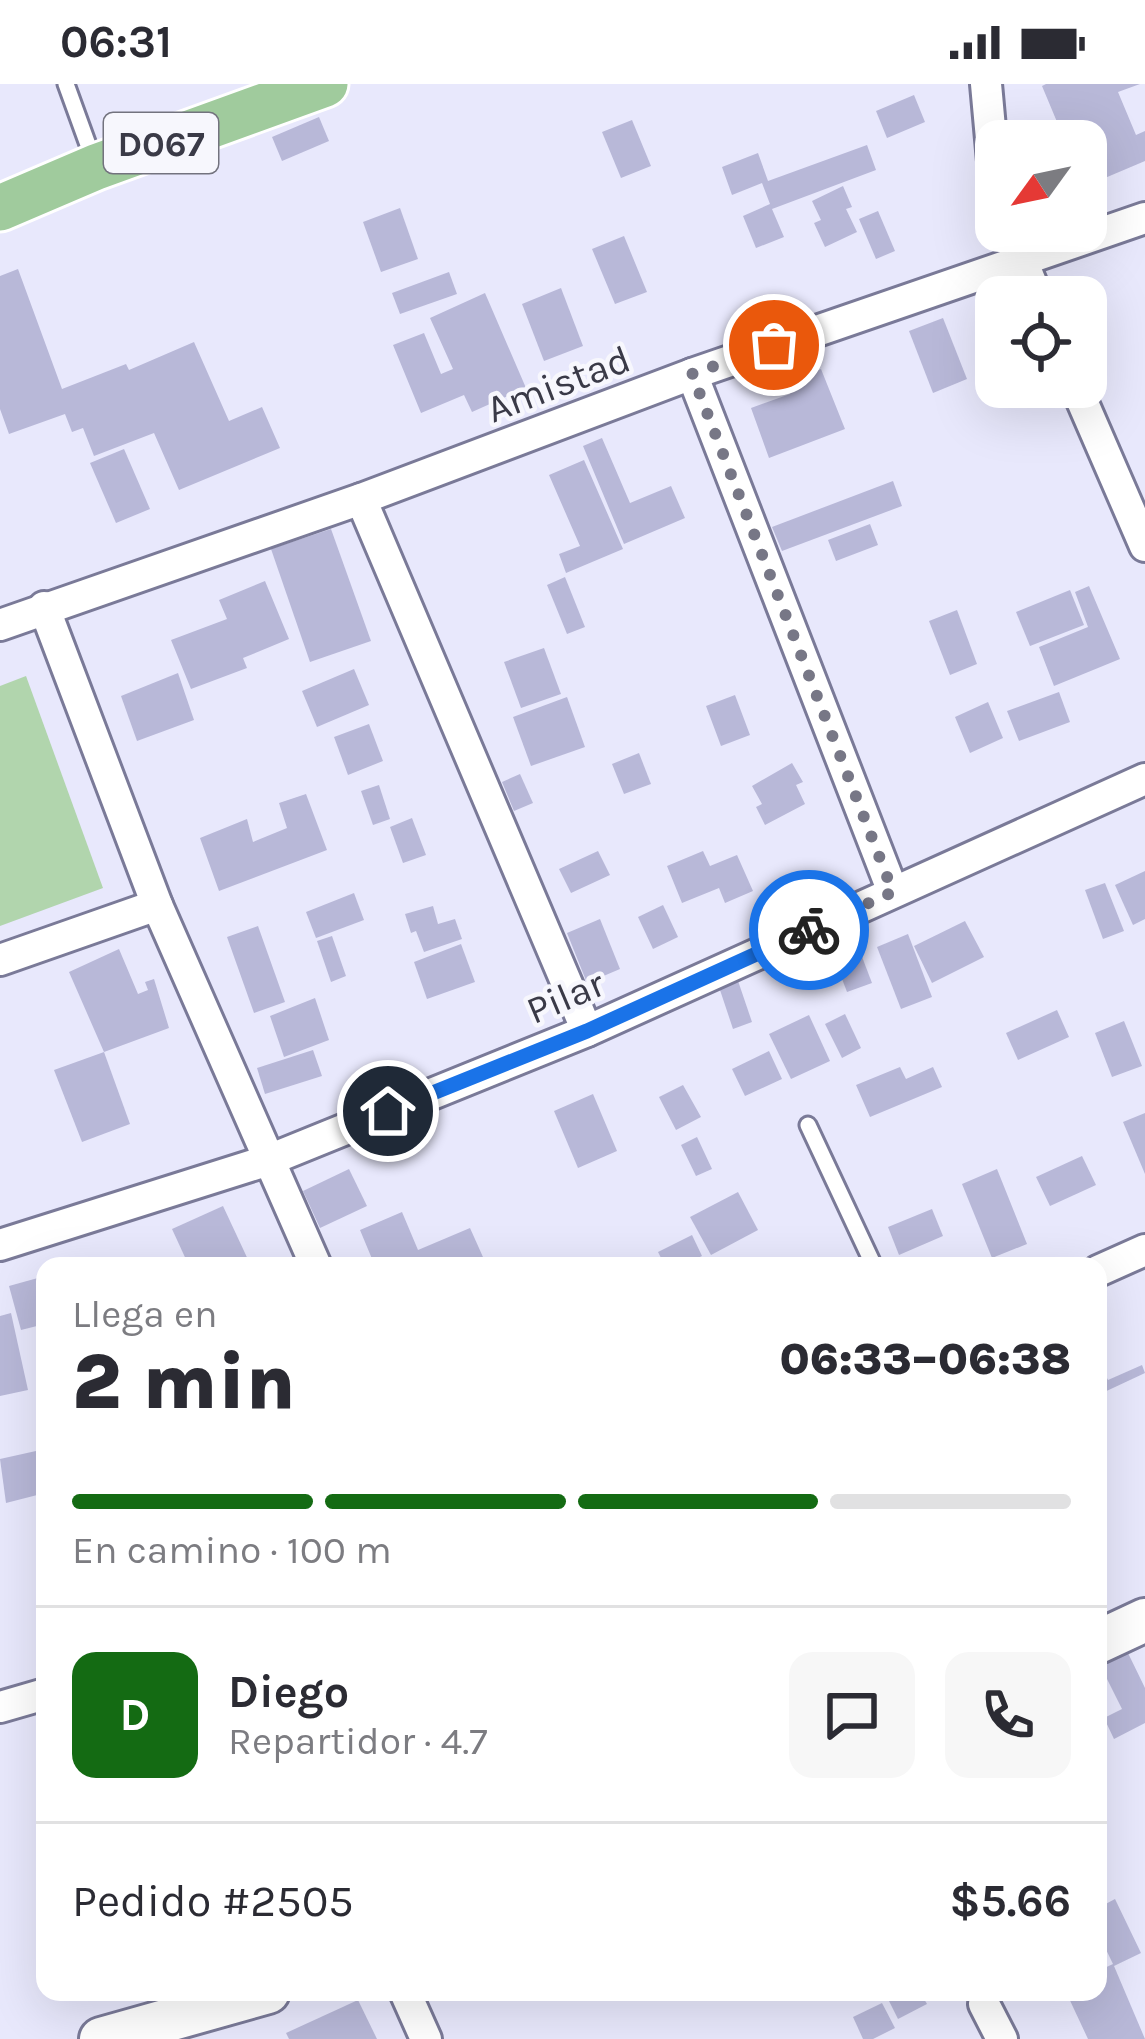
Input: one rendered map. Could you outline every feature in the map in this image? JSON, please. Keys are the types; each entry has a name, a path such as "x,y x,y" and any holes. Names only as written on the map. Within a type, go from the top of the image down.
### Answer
{"main road":[{"name":"D067","path":"0,208 96,167 325,84"}],"street":[{"path":"986,84 989,120"},
{"name":"Amistad","path":"1107,226 1145,218"},
{"name":"Amistad","path":"0,625 361,499 997,252"},
{"path":"692,374 893,892"},
{"path":"1085,408 1145,545"},
{"path":"361,499 587,1031"},
{"path":"44,607 158,905 312,1257"},
{"name":"Pilar","path":"0,1245 269,1160 587,1031 1145,779"},
{"path":"0,960 158,905"},
{"path":"1107,1267 1145,1250"},
{"path":"1107,1638 1145,1620"},
{"path":"0,1707 36,1697"},
{"path":"101,2039 236,2001"},
{"path":"409,2001 425,2039"},
{"path":"984,2004 1002,2039"}],"lane":[{"path":"66,84 96,167"},
{"path":"808,1125 870,1257"}],"green space":[{"path":"26,676 103,888 0,926 0,686"}],"building":[{"path":"1140,84 1118,92 1136,135 1145,131 1145,161 1107,177 1107,120 1056,120 1042,86"},
{"path":"914,95 925,122 887,138 876,111"},
{"path":"319,117 329,141 282,161 272,137"},
{"path":"632,120 651,166 621,178 602,132"},
{"path":"867,145 876,170 772,209 784,237 756,248 743,216 770,204 762,183 732,195 722,167 758,153 768,181"},
{"path":"843,186 852,207 846,209 857,232 825,247 814,223 821,220 812,201"},
{"path":"400,208 418,259 381,272 363,222"},
{"path":"878,211 895,251 876,259 859,219"},
{"path":"624,236 647,292 615,304 592,249"},
{"path":"18,269 62,389 126,364 129,370 194,342 229,421 262,407 280,448 179,490 154,433 94,456 83,428 72,432 65,414 9,434 0,409 0,276"},
{"path":"449,272 457,294 400,314 392,293"},
{"path":"561,288 583,346 544,361 522,304"},
{"path":"485,293 526,388 472,412 464,395 421,413 393,345 424,333 441,374 453,369 430,318"},
{"path":"943,318 967,379 933,393 909,331"},
{"path":"821,369 845,429 769,458 751,408 790,394 786,383"},
{"path":"602,438 630,503 671,486 685,518 624,544 583,446"},
{"path":"124,449 150,509 116,523 90,463"},
{"path":"584,460 623,549 566,573 559,554 580,546 549,475"},
{"path":"893,481 902,506 782,551 772,527"},
{"path":"870,524 878,545 836,561 828,540"},
{"path":"331,529 371,641 310,662 271,549"},
{"path":"565,577 585,627 567,634 547,585"},
{"path":"265,581 289,639 243,658 247,668 191,689 171,640 227,619 219,600"},
{"path":"1089,586 1120,659 1054,686 1039,647 1088,627 1075,592"},
{"path":"1070,590 1084,625 1030,646 1016,612"},
{"path":"957,610 977,664 950,675 929,621"},
{"path":"544,648 561,694 521,708 504,662"},
{"path":"354,669 369,705 317,727 302,691"},
{"path":"178,673 194,720 137,741 121,696"},
{"path":"1059,692 1070,722 1019,741 1007,711"},
{"path":"735,695 750,735 721,746 706,706"},
{"path":"567,697 585,747 531,766 513,717"},
{"path":"988,702 1003,738 970,753 955,717"},
{"path":"369,724 383,761 348,775 334,737"},
{"path":"639,753 651,784 624,794 612,764"},
{"path":"792,763 803,782 796,785 805,804 765,825 756,807 762,804 752,786"},
{"path":"520,774 533,803 514,811 502,782"},
{"path":"379,785 390,819 373,825 361,791"},
{"path":"306,794 327,850 219,891 200,838 247,819 253,842 287,828 279,803"},
{"path":"412,818 426,855 403,863 390,827"},
{"path":"598,851 610,875 571,893 559,869"},
{"path":"703,851 710,866 737,855 753,891 725,903 719,888 682,903 667,866"},
{"path":"1145,871 1145,919 1133,925 1115,885"},
{"path":"1105,883 1124,931 1103,939 1085,890"},
{"path":"354,893 364,920 316,938 306,912"},
{"path":"663,905 678,937 653,949 638,917"},
{"path":"433,906 438,924 455,919 462,939 424,952 405,914"},
{"path":"600,919 620,969 587,983 567,933"},
{"path":"965,921 984,957 932,983 914,946"},
{"path":"258,926 285,1002 254,1013 227,937"},
{"path":"908,934 932,997 901,1009 877,947"},
{"path":"332,936 346,976 331,982 317,941"},
{"path":"856,941 872,983 847,992 831,950"},
{"path":"461,944 475,982 427,999 414,962"},
{"path":"119,949 138,994 148,990 145,982 154,979 169,1028 104,1052 69,972"},
{"path":"735,972 752,1022 733,1029 716,978"},
{"path":"315,998 329,1040 284,1057 270,1016"},
{"path":"1057,1010 1069,1037 1018,1060 1006,1033"},
{"path":"845,1014 861,1048 842,1058 825,1024"},
{"path":"809,1015 830,1061 791,1079 769,1034"},
{"path":"1124,1021 1142,1066 1112,1077 1095,1033"},
{"path":"313,1050 322,1076 265,1094 257,1068"},
{"path":"769,1051 782,1079 745,1096 732,1069"},
{"path":"104,1052 130,1124 82,1142 54,1070"},
{"path":"900,1067 906,1079 933,1067 942,1087 870,1117 856,1085"},
{"path":"683,1085 701,1117 676,1130 659,1097"},
{"path":"593,1094 617,1151 578,1168 554,1111"},
{"path":"1145,1113 1145,1174 1123,1122"},
{"path":"697,1137 712,1169 696,1176 681,1145"},
{"path":"1082,1156 1096,1185 1050,1206 1036,1177"},
{"path":"349,1169 367,1206 320,1228 303,1191"},
{"path":"997,1169 1027,1244 992,1257 962,1184"},
{"path":"738,1192 758,1230 711,1255 690,1217"},
{"path":"223,1206 247,1257 185,1257 172,1229"},
{"path":"932,1209 943,1236 899,1255 888,1227"},
{"path":"402,1212 418,1250 470,1228 483,1257 371,1257 360,1230"},
{"path":"692,1235 702,1256 660,1257 658,1252"},
{"path":"36,1278 36,1326 21,1330 9,1286"},
{"path":"11,1313 28,1390 0,1396 0,1316"},
{"path":"1142,1365 1145,1373 1107,1391 1108,1380"},
{"path":"36,1451 36,1495 6,1503 0,1459"},
{"path":"1127,1651 1145,1688 1145,1723 1114,1739 1107,1716 1122,1709 1107,1679 1107,1661"},
{"path":"1115,1899 1141,1953 1114,1966 1145,2039 1088,2039 1070,2001 1107,2001 1107,1967 1113,1964 1107,1952 1107,1903"},
{"path":"358,2001 377,2039 289,2039 286,2033"},
{"path":"889,2001 925,2001 927,2004 898,2019"},
{"path":"882,2003 895,2028 863,2039 853,2017"}],"way so far":[{"path":"774,345 692,374 893,892 809,930"}],"route":[{"path":"388,1111 587,1031 809,930"}]}
